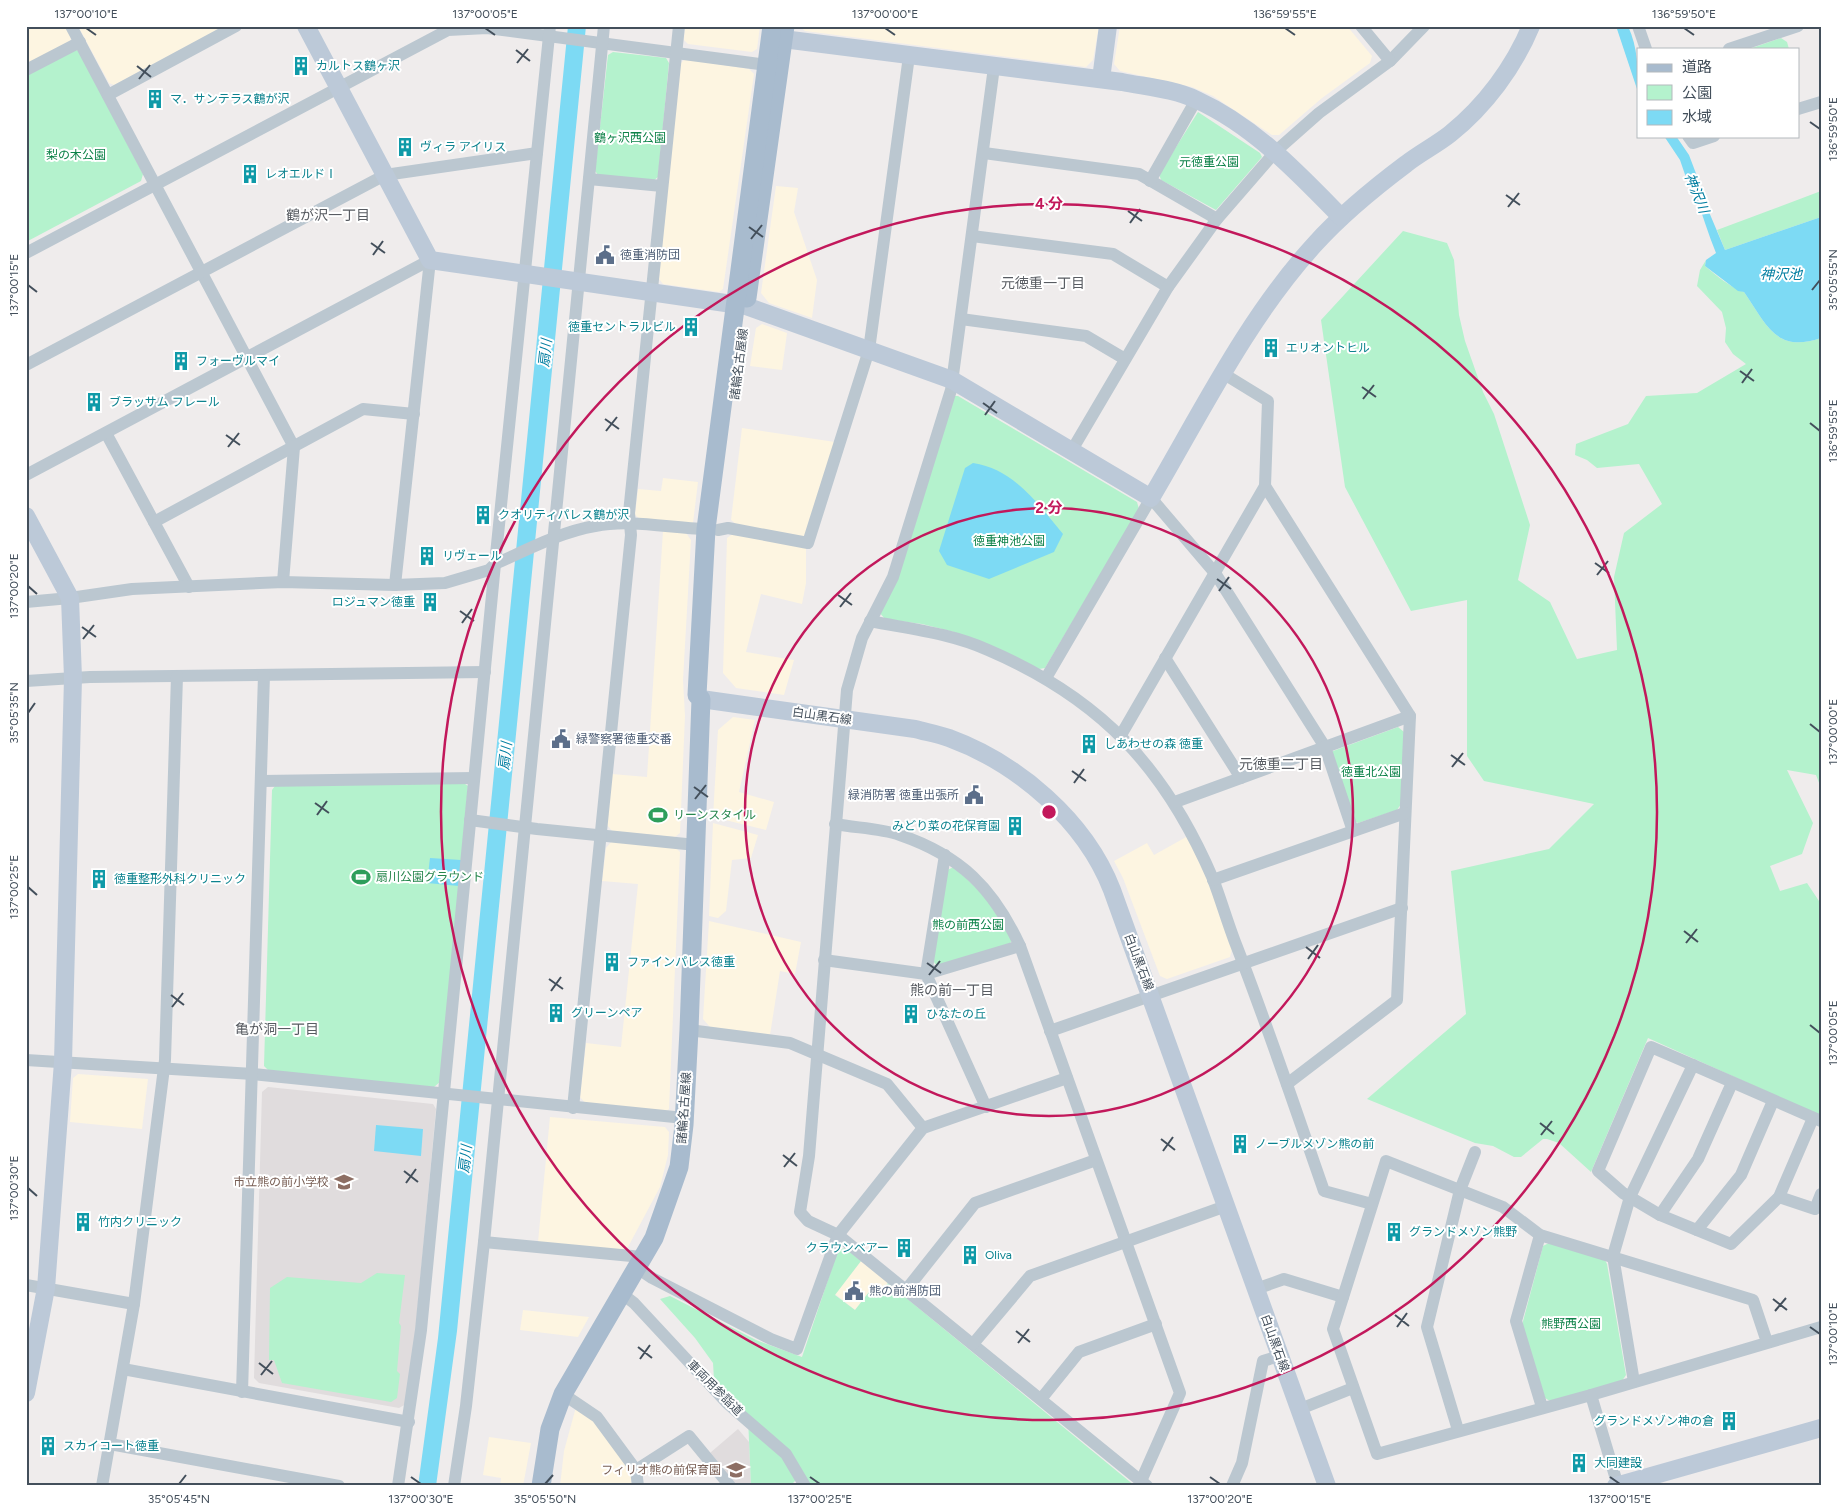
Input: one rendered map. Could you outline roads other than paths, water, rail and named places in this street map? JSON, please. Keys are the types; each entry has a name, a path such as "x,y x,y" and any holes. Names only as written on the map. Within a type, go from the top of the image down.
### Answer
{"main road":[{"name":"諸輪名古屋線","path":"540,1486 550,1429 563,1394 620,1293 654,1238 674,1184 682,1147 689,1030 701,699 708,694 712,529 740,305 766,65 780,31"},
{"name":"諸輪名古屋線","path":"740,305 780,31"}],"street":[{"path":"71,26 294,447 283,582"},
{"path":"108,95 236,26"},
{"path":"306,26 430,260 396,585"},
{"path":"454,1486 466,1406 484,1242 554,539 572,281 589,179 604,26"},
{"path":"573,1108 602,836 630,523 629,513 679,26"},
{"path":"1101,79 1108,26"},
{"path":"1361,26 1390,61"},
{"path":"1072,450 1168,287 1217,219 1276,151 1319,113 1390,61 1424,26"},
{"path":"1046,678 1224,374 1271,298 1314,245 1341,217 1407,163 1450,134 1480,105 1502,79 1523,45 1531,26"},
{"path":"1638,26 1646,48"},
{"path":"1732,48 1798,26"},
{"path":"26,253 448,30 487,28 549,32 565,38 586,42 766,65"},
{"path":"780,31 910,56 1101,79 1167,90 1196,100 1276,151 1341,217"},
{"path":"398,1486 409,1422 421,1330 495,564 532,275 537,153 549,32"},
{"path":"26,70 80,42"},
{"path":"26,602 132,589 283,582 396,585 445,582 489,570 495,564 554,539 596,525 630,523 712,529 728,528 808,543 869,350 910,56"},
{"path":"835,824 898,834 945,855 976,878 1006,916 1020,946 1180,1392 1144,1483 838,1235 804,1218 800,1208 809,1156 816,1054 835,824 847,690 862,638 892,577 952,380 984,153 994,67"},
{"path":"1150,181 1196,100"},
{"path":"1800,108 1821,102"},
{"path":"1689,138 1693,143 1708,138"},
{"path":"26,365 385,175 537,153"},
{"path":"984,153 1139,174 1217,219"},
{"path":"589,179 662,186"},
{"path":"972,236 1113,254 1168,287"},
{"path":"26,475 430,260 740,305 952,380 1151,498 1215,574 1325,747 1353,831"},
{"path":"961,319 1086,336 1124,359"},
{"path":"1121,735 1265,486 1268,401 1224,374"},
{"path":"154,522 364,409 414,414"},
{"path":"106,433 189,587"},
{"path":"1265,486 1410,716 1397,1000 1287,1084"},
{"path":"26,516 70,598 73,678 63,1062 46,1288 28,1373 26,1393"},
{"path":"870,621 922,630 987,649 1046,678 1084,704 1121,735 1149,767 1175,802 1213,880 1324,1191 1372,1204"},
{"path":"1165,658 1242,778"},
{"path":"26,681 73,678 485,672"},
{"path":"242,1392 264,675"},
{"path":"102,1486 134,1304 164,1068 177,676"},
{"name":"白山黒石線","path":"701,699 915,730 948,738 997,762 1058,808 1081,837 1110,883 1327,1486"},
{"path":"1175,802 1410,716"},
{"path":"262,782 474,778"},
{"path":"1213,880 1405,813"},
{"path":"470,820 696,845"},
{"path":"945,855 926,974 986,1106"},
{"path":"1050,1031 1151,994 1402,908"},
{"path":"824,960 926,974 1020,946"},
{"path":"689,1030 790,1043 887,1084 923,1128"},
{"path":"1651,1047 1732,1083 1817,1120 1779,1197 1731,1244 1660,1215 1630,1197 1598,1170 1651,1047"},
{"path":"26,1060 253,1074 443,1095 459,1095 497,1101 684,1118"},
{"path":"1634,1382 1613,1256 1630,1197 1693,1065"},
{"path":"484,1242 639,1262 652,1278 755,1331 797,1349 838,1235 923,1128 1067,1078"},
{"path":"1660,1215 1698,1159 1732,1083"},
{"path":"1697,1230 1741,1175 1773,1101"},
{"path":"1458,1430 1427,1327 1460,1190 1475,1152"},
{"path":"906,1290 975,1203 1096,1160"},
{"path":"1767,1342 1753,1300 1540,1235 1503,1207 1386,1161 1334,1329 1353,1388 1378,1454 1458,1430 1591,1395 1821,1327"},
{"path":"1779,1197 1814,1209 1821,1194"},
{"path":"973,1344 1030,1276 1226,1206"},
{"path":"1540,1235 1516,1321 1542,1407"},
{"path":"1256,1289 1284,1279 1343,1297"},
{"path":"26,1285 134,1304"},
{"name":"車両用参詣道","path":"620,1293 631,1301 727,1403 786,1454 805,1486"},
{"path":"1041,1399 1079,1352 1156,1324"},
{"path":"1232,1486 1242,1463 1263,1361 1279,1356"},
{"path":"123,1369 409,1422"},
{"path":"1300,1409 1353,1388"},
{"path":"563,1394 597,1417 636,1470 638,1486"},
{"path":"1591,1395 1617,1486 1821,1428"},
{"path":"636,1470 689,1436 730,1486"},
{"path":"110,1444 338,1486"}],"water":[{"name":"扇川","path":"568,26 586,26 457,1331 436,1486 418,1486 438,1338"},
{"path":"1616,26 1628,26 1634,42 1637,59 1637,89"},
{"name":"神沢池","path":"1665,138 1677,138 1689,155 1703,192 1701,193 1725,250 1821,217 1821,338 1805,342 1793,342 1782,339 1766,324 1744,292 1738,291 1705,266 1706,260 1716,253 1680,160"},
{"path":"973,463 1001,472 1024,489 1063,534 1054,552 989,579 947,565 939,551 965,468"},
{"path":"430,858 461,860 459,886 427,883"},
{"path":"376,1125 423,1129 421,1156 374,1151"}],"place":[{"name":"カルトス鶴ヶ沢","path":"301,66"},
{"name":"マ．サンテラス鶴が沢","path":"155,99"},
{"name":"ヴィラ アイリス","path":"405,147"},
{"name":"レオエルドⅠ","path":"250,174"},
{"name":"徳重消防団","path":"605,255"},
{"name":"徳重セントラルビル","path":"691,327"},
{"name":"エリオントヒル","path":"1271,348"},
{"name":"フォーヴルマイ","path":"181,361"},
{"name":"ブラッサム フレール","path":"94,402"},
{"name":"クオリティパレス鶴が沢","path":"483,515"},
{"name":"リヴェール","path":"427,556"},
{"name":"ロジュマン徳重","path":"430,602"},
{"name":"緑警察署徳重交番","path":"561,739"},
{"name":"しあわせの森 徳重","path":"1089,744"},
{"name":"緑消防署 徳重出張所","path":"974,795"},
{"name":"リーンスタイル","path":"658,815"},
{"name":"みどり菜の花保育園","path":"1015,826"},
{"name":"扇川公園グラウンド","path":"361,877"},
{"name":"徳重整形外科クリニック","path":"99,879"},
{"name":"ファインパレス徳重","path":"612,962"},
{"name":"グリーンペア","path":"556,1013"},
{"name":"ひなたの丘","path":"911,1014"},
{"name":"ノーブルメゾン熊の前","path":"1240,1144"},
{"name":"市立熊の前小学校","path":"344,1182"},
{"name":"竹内クリニック","path":"83,1222"},
{"name":"グランドメゾン熊野","path":"1394,1232"},
{"name":"クラウンベアー","path":"904,1248"},
{"name":"Oliva","path":"970,1255"},
{"name":"熊の前消防団","path":"854,1291"},
{"name":"グランドメゾン神の倉","path":"1729,1421"},
{"name":"スカイコート徳重","path":"48,1446"},
{"name":"大同建設","path":"1579,1463"},
{"name":"フィリオ熊の前保育園","path":"736,1470"}],"district":[{"name":"鶴が沢一丁目","path":"328,215"},
{"name":"元徳重一丁目","path":"1043,283"},
{"name":"元徳重二丁目","path":"1281,764"},
{"name":"熊の前一丁目","path":"952,990"},
{"name":"亀が洞一丁目","path":"277,1029"}],"park label":[{"name":"鶴ヶ沢西公園","path":"630,138"},
{"name":"梨の木公園","path":"76,155"},
{"name":"元徳重公園","path":"1209,162"},
{"name":"徳重神池公園","path":"1009,541"},
{"name":"徳重北公園","path":"1371,772"},
{"name":"熊の前西公園","path":"968,925"},
{"name":"熊野西公園","path":"1571,1324"}],"water label":[{"name":"神沢川","path":"1697,193"}]}
